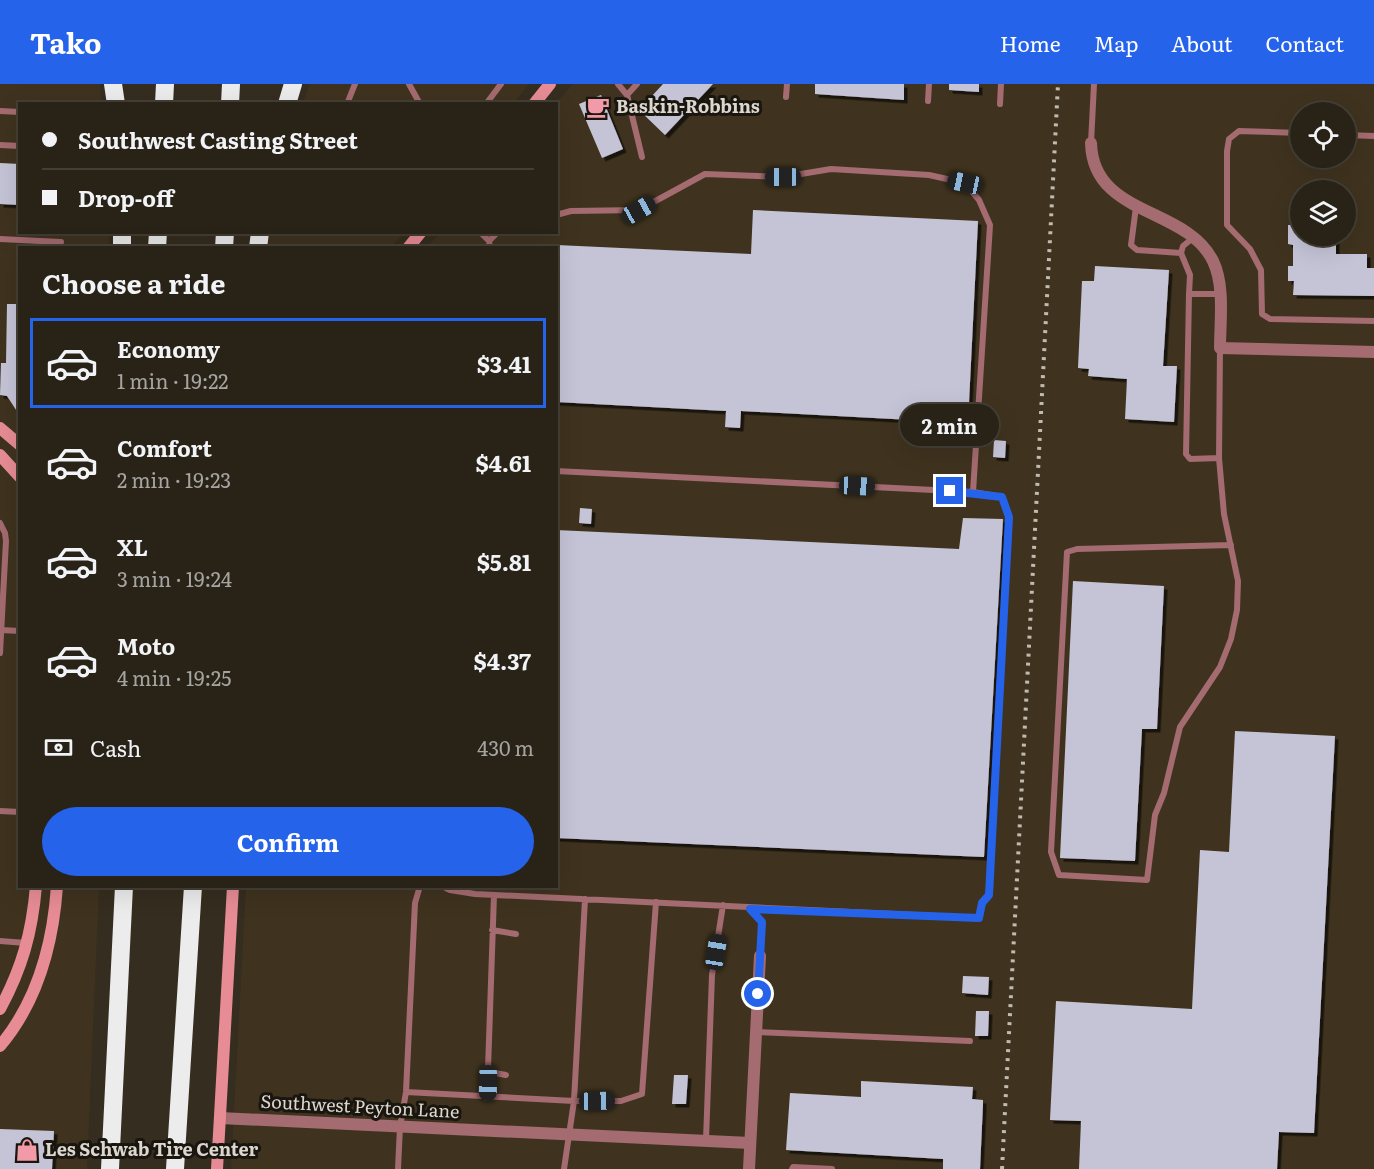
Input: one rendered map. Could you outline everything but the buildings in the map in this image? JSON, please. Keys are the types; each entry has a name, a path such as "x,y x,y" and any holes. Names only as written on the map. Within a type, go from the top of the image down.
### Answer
{"highway":[{"path":"113,84 116,102"},
{"path":"164,102 165,84"},
{"path":"230,102 231,84"},
{"path":"288,102 293,84"},
{"path":"110,1169 124,888"},
{"path":"176,1169 193,888"}],"main road":[{"path":"536,102 550,84"},
{"path":"0,428 18,443"},
{"path":"0,455 18,475"},
{"path":"0,1009 21,966 28,943 34,915 36,888"},
{"path":"0,1046 25,1010 37,984 52,933 57,888"},
{"path":"218,1169 233,888"}],"street":[{"path":"1091,143 1096,170 1111,189 1136,207 1184,230 1212,260 1217,271 1220,348 1374,351"},
{"path":"749,1169 760,956"},
{"name":"Southwest Peyton Lane","path":"220,1118 750,1143"}],"lane":[{"path":"348,102 354,84"},
{"path":"488,102 501,84"},
{"path":"618,84 627,95 642,157"},
{"path":"627,95 637,84"},
{"path":"786,97 787,84"},
{"path":"928,101 929,84"},
{"path":"1000,104 1001,84"},
{"path":"1091,143 1095,84"},
{"path":"412,85 419,102"},
{"path":"0,111 18,112"},
{"path":"1290,133 1239,131 1229,139 1227,151 1227,225 1250,249 1261,270 1262,314 1270,319 1374,321"},
{"path":"1356,135 1374,136"},
{"path":"0,145 18,146"},
{"path":"558,214 572,211 639,210 705,174 783,177 831,169 929,175 965,183 979,200 990,225 973,492"},
{"path":"1136,207 1131,245 1137,250 1181,253"},
{"path":"1193,238 1183,246 1181,253 1190,275 1186,454 1190,459 1219,458"},
{"path":"0,239 61,242"},
{"path":"1189,294 1219,294"},
{"path":"1220,348 1219,458 1224,514 1231,545 1238,581 1235,624 1220,667 1180,727 1164,793 1155,815 1148,880 1059,875 1051,852 1067,552 1077,549 1231,545"},
{"path":"446,888 494,895 723,905 750,909 979,918 982,903 989,895 1009,517 1002,497 973,492 558,471"},
{"path":"0,523 6,541 0,652"},
{"path":"1,630 18,631"},
{"path":"0,811 18,812"},
{"path":"398,1169 400,1127 406,1092 415,903 419,888"},
{"path":"487,1098 494,895"},
{"path":"564,1169 574,1101 585,899"},
{"path":"406,1092 574,1101 621,1101 642,1094 656,902"},
{"path":"706,1141 712,975 723,905"},
{"path":"750,909 762,922 760,956"},
{"path":"492,930 516,934"},
{"path":"0,941 28,943"},
{"path":"756,1032 970,1041"},
{"path":"488,1068 495,1073 506,1075"},
{"path":"792,1169 793,1167 832,1169"}],"shaded area":[{"path":"0,84 100,84 101,102 18,102 18,234 109,234 109,246 18,246 18,888 99,888 87,1169 0,1169"},
{"path":"310,84 529,84 515,102 303,102"},
{"path":"573,84 1374,84 1374,1169 231,1169 246,888 558,888 558,246 428,246 439,234 558,234 557,102"},
{"path":"269,234 403,234 392,246 266,246"}],"railway":[{"path":"1002,1169 1058,84"}],"place":[{"name":"Baskin-Robbins","path":"598,107"},
{"name":"Les Schwab Tire Center","path":"27,1150"}],"route":[{"path":"758,994 762,922 750,909 979,918 982,903 989,895 1009,517 1002,497 950,491"}]}
